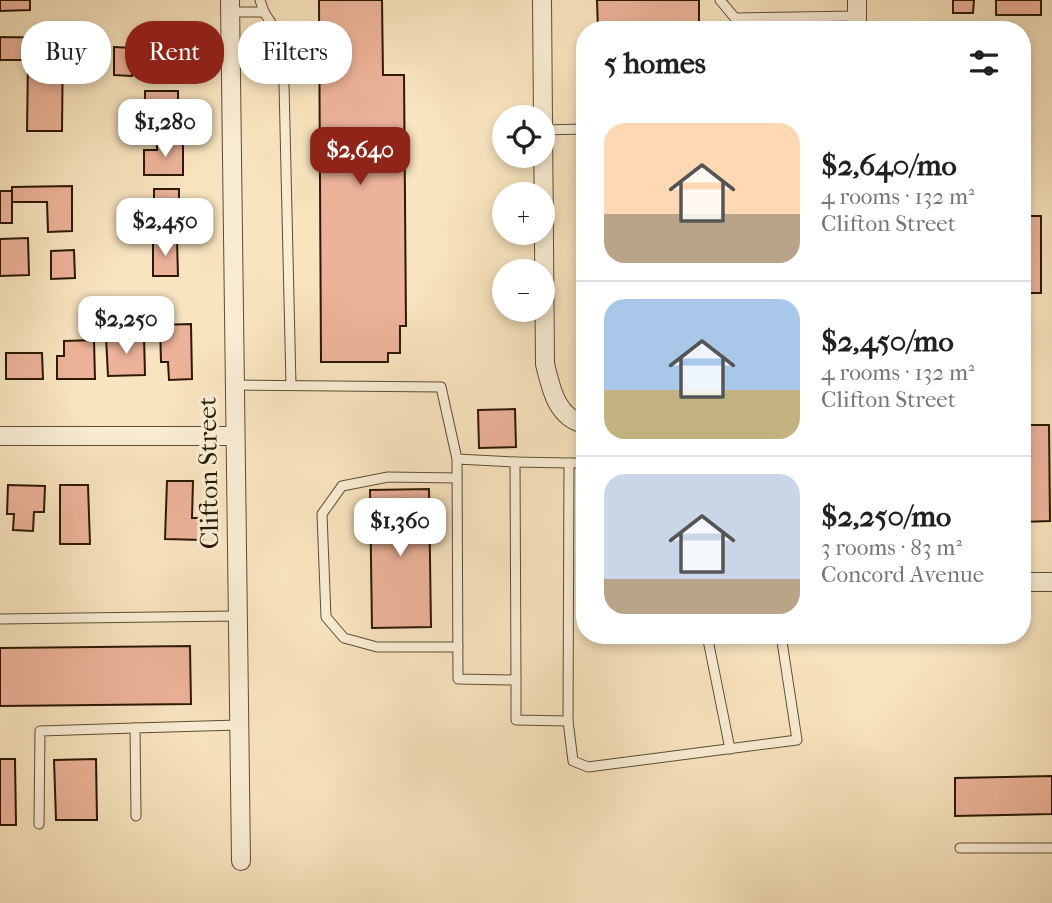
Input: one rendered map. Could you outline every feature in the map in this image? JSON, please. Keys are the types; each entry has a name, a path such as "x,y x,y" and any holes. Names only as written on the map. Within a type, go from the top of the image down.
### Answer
{"street":[{"path":"542,0 543,105"},
{"name":"Clifton Street","path":"230,6 233,436 241,861"},
{"path":"543,168 545,364 555,402 576,421"},
{"path":"0,436 233,436"},
{"path":"1031,582 1052,582"}],"lane":[{"path":"260,0 264,12 284,41 291,385"},
{"path":"720,0 734,18 857,15"},
{"path":"230,6 264,12"},
{"path":"555,130 576,129"},
{"path":"233,385 441,387 457,459 458,679 516,680"},
{"path":"457,459 576,463"},
{"path":"515,462 516,720 568,721"},
{"path":"569,463 568,721 573,761 580,766 797,740 782,644"},
{"path":"457,478 388,477 342,486 322,514 326,617 344,638 377,648 458,647"},
{"path":"0,619 236,616"},
{"path":"709,644 730,750"},
{"path":"39,824 40,731 238,725"},
{"path":"135,728 136,816"},
{"path":"960,848 1052,848"}],"building":[{"path":"0,0 30,0 30,10 0,11"},
{"path":"319,0 382,0 383,75 404,75 406,326 400,326 400,353 388,353 388,362 321,362 319,84 352,84 352,21 319,21"},
{"path":"597,0 699,0 699,21 598,21"},
{"path":"953,0 974,0 973,13 953,13"},
{"path":"996,0 1041,0 1041,15 996,15"},
{"path":"0,37 21,37 21,60 0,60"},
{"path":"114,47 125,48 125,76 114,75"},
{"path":"28,84 63,84 62,131 27,131"},
{"path":"145,91 178,91 178,118 145,118"},
{"path":"157,140 183,140 183,175 144,175 144,150 157,150"},
{"path":"72,186 72,231 48,232 47,202 12,202 12,187"},
{"path":"154,189 179,189 179,225 154,225"},
{"path":"0,191 12,191 12,223 0,223"},
{"path":"1031,216 1041,216 1041,293 1031,293"},
{"path":"28,238 29,275 0,276 0,239"},
{"path":"153,239 177,239 178,276 153,276"},
{"path":"74,250 75,278 51,279 51,251"},
{"path":"191,324 192,379 169,380 168,362 161,362 160,325"},
{"path":"144,336 145,375 108,376 106,337"},
{"path":"94,340 95,379 57,379 57,356 64,356 64,341"},
{"path":"6,353 42,353 43,379 6,379"},
{"path":"515,409 516,447 479,448 478,410"},
{"path":"1031,425 1049,425 1050,521 1031,522"},
{"path":"167,481 193,481 192,518 203,518 203,540 165,539"},
{"path":"8,485 45,486 44,512 34,512 33,531 13,530 14,514 7,514"},
{"path":"60,485 88,485 90,544 60,544"},
{"path":"429,489 431,627 372,628 370,490"},
{"path":"190,646 191,704 0,706 0,648"},
{"path":"0,759 15,759 16,825 0,825"},
{"path":"96,759 97,820 56,820 54,760"},
{"path":"1052,776 1052,814 955,816 955,778"}]}
